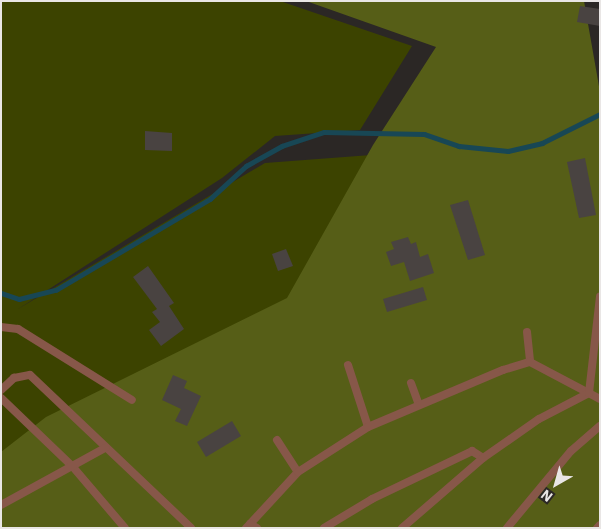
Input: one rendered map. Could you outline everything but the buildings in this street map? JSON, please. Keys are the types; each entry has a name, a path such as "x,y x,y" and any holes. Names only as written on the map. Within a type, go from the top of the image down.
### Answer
{"lane":[{"path":"589,393 600,297"},
{"path":"1,327 18,329 132,400"},
{"path":"527,332 530,362"},
{"path":"251,527 298,472 368,427 503,370 530,362 600,399"},
{"path":"348,365 368,427"},
{"path":"1,390 14,378 30,375 104,448 191,528"},
{"path":"411,383 419,405"},
{"path":"402,528 483,458 539,419 589,393"},
{"path":"1,398 73,467 125,528"},
{"path":"507,528 571,451 600,426"},
{"path":"277,440 298,472"},
{"path":"1,505 73,467 104,448"},
{"path":"324,528 372,498 472,451 483,458"}],"green space":[{"path":"1,1 280,1 412,46 360,130 275,136 222,178 18,309 265,163 515,144 1,528"},
{"path":"306,1 584,1 600,92 600,528 1,528 1,452 46,417 287,298 373,145 436,47"}],"waterway":[{"path":"1,293 19,299 56,290 210,199 246,166 282,146 324,132 424,134 459,146 508,151 542,143 600,114"}]}
